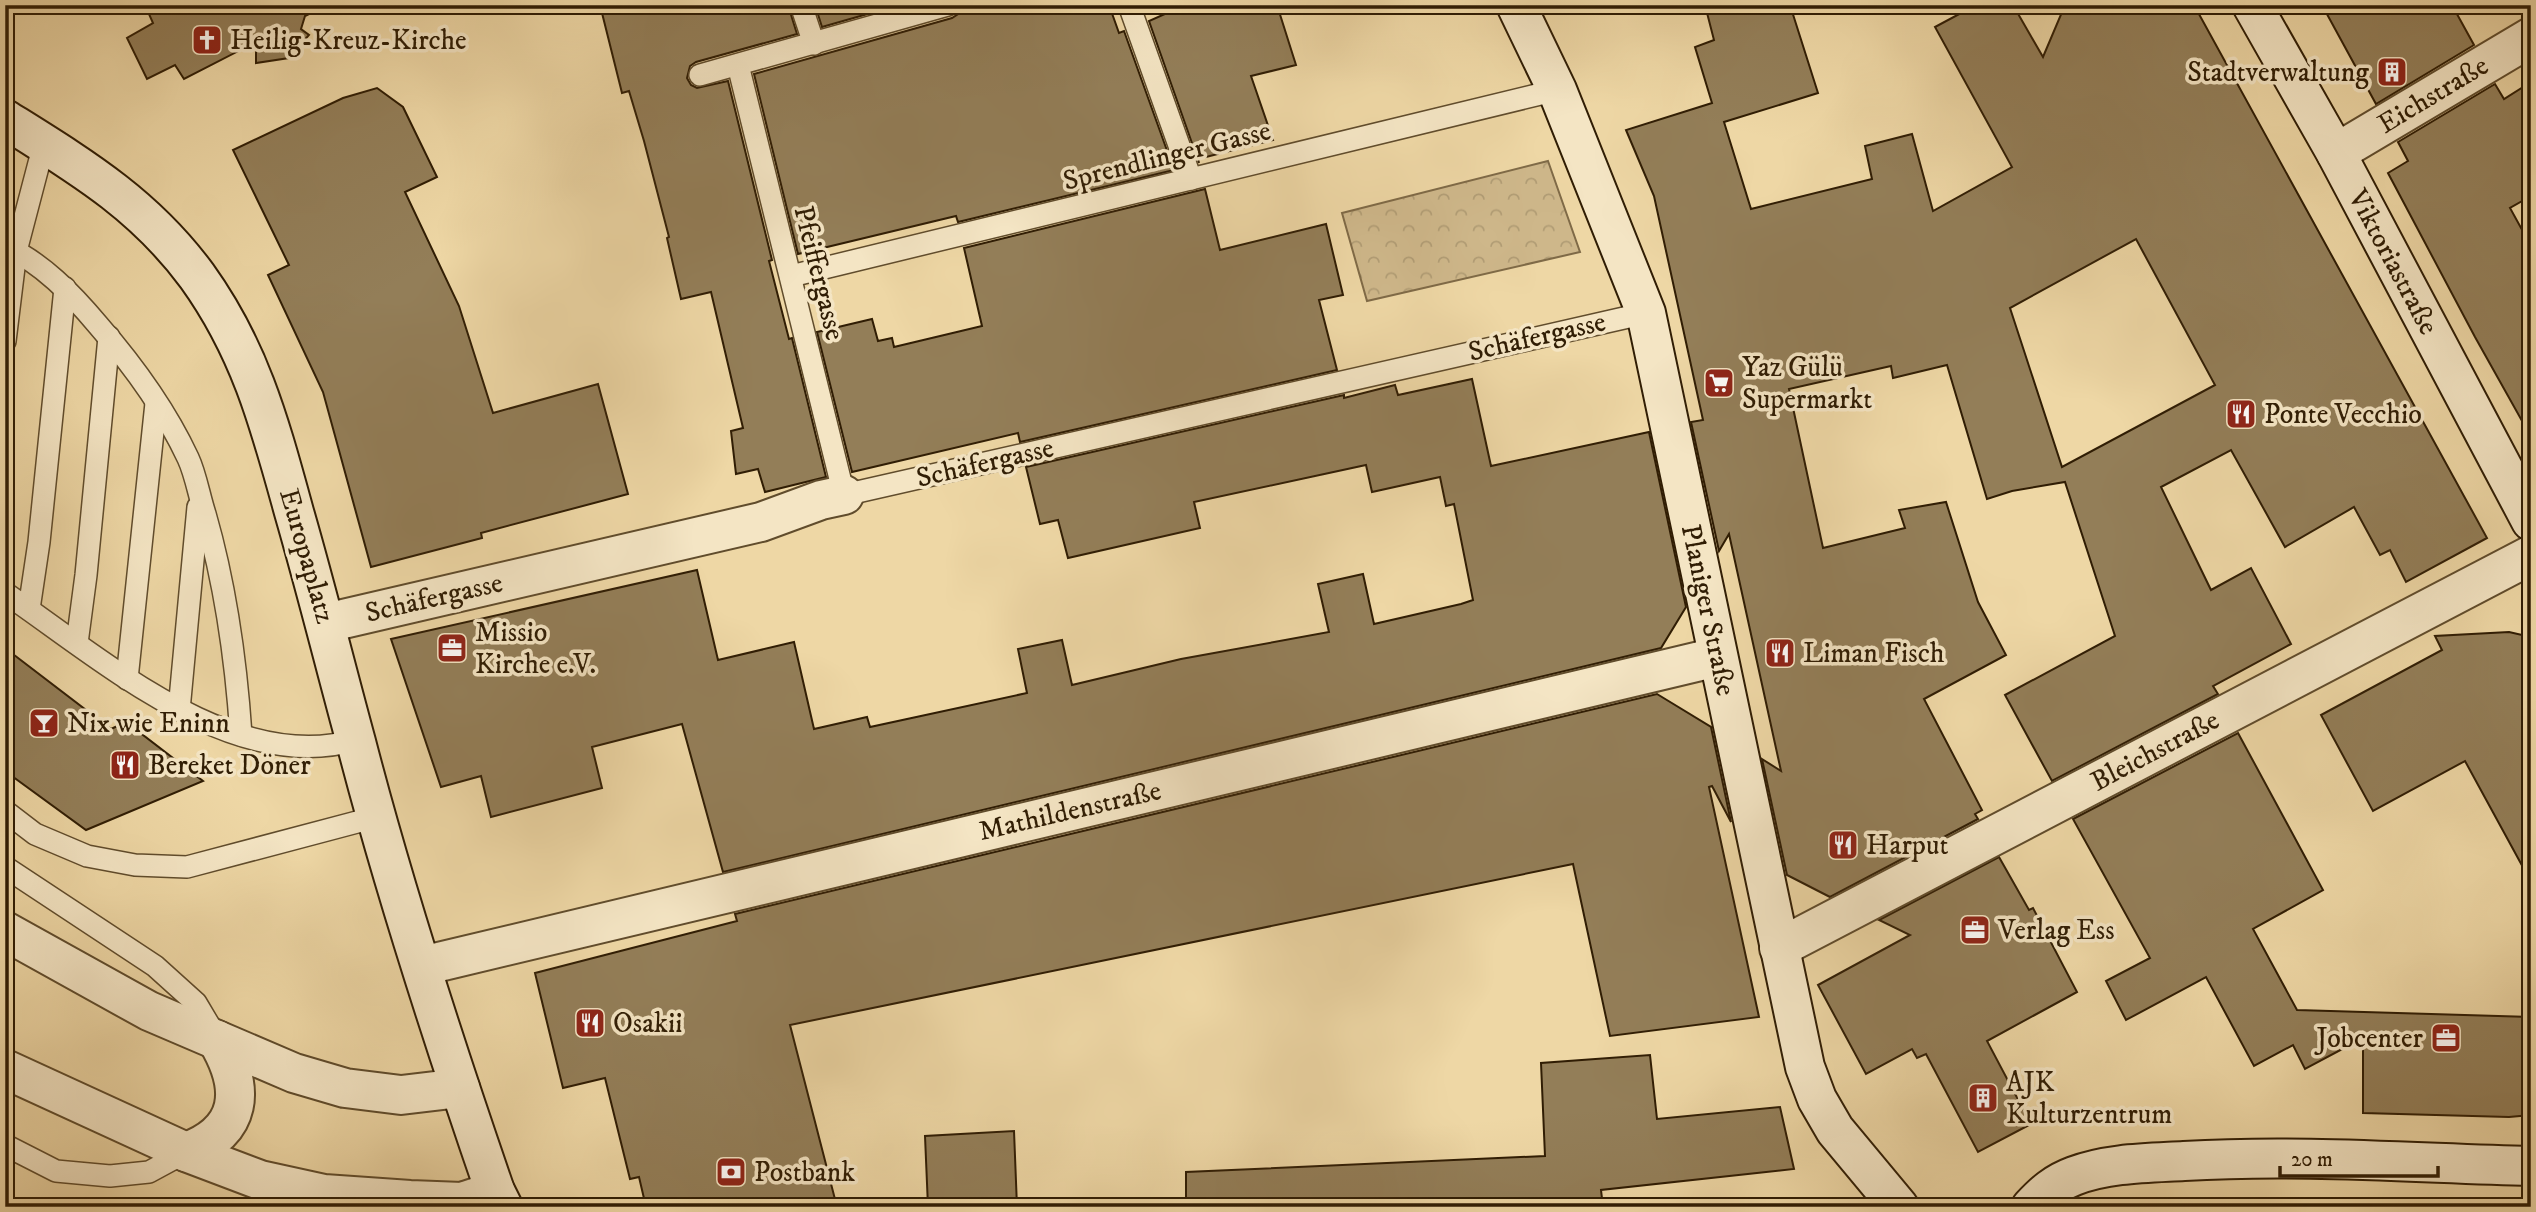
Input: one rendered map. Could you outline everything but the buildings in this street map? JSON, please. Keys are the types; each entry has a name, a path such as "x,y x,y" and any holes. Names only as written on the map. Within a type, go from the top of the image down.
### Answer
{"street":[{"name":"Planiger Straße","path":"1516,5 1557,90 1646,313 1805,1067 1817,1099 1850,1149 1899,1207"},
{"name":"Viktoriastraße","path":"2252,5 2336,153 2531,521"},
{"name":"Eichstraße","path":"2336,153 2531,37"},
{"name":"Europaplatz","path":"5,119 84,168 124,198 161,232 197,276 229,325 254,377 326,623 376,817 460,1087 499,1199 462,1202 324,1194 260,1180 186,1152 5,1069"},
{"name":"Schäfergasse","path":"326,623 761,522 821,499 844,495"},
{"name":"Bleichstraße","path":"1779,948 2531,555"},
{"name":"Mathildenstraße","path":"422,966 1717,657"},
{"path":"5,931 149,1011 294,1073 345,1088 401,1095 460,1087"},
{"path":"186,1152 204,1146 220,1134 234,1105 235,1082 230,1061 217,1040"},
{"path":"2031,1207 2048,1188 2074,1176 2135,1164 2224,1158 2531,1167"},
{"path":"2003,1207 2013,1207"}],"lane":[{"path":"801,5 814,44"},
{"path":"700,75 948,5"},
{"path":"1129,5 1191,179"},
{"name":"Pfeiffergasse","path":"738,65 844,495"},
{"name":"Sprendlinger Gasse","path":"791,276 1557,90"},
{"path":"5,341 11,248 44,144"},
{"path":"11,248 65,288 109,338 156,403 188,459 217,558 228,608 237,675 241,735"},
{"path":"29,609 65,288"},
{"name":"Schäfergasse","path":"844,495 1646,313"},
{"path":"77,643 109,338"},
{"path":"127,678 156,403"},
{"path":"178,709 199,494"},
{"path":"5,593 127,678 178,709 265,742 336,746 355,740"},
{"path":"5,811 35,834 87,856 135,865 187,867 376,817"},
{"path":"5,867 155,967 197,1003 217,1040"},
{"path":"5,1145 56,1171 110,1176 149,1172 186,1152"}],"green space":[{"path":"1548,161 1580,252 1367,301 1342,213"}],"place":[{"name":"Heilig-Kreuz-Kirche","path":"207,40"},
{"name":"Stadtverwaltung","path":"2392,72"},
{"name":"Yaz Gülü Supermarkt","path":"1719,383"},
{"name":"Ponte Vecchio","path":"2241,414"},
{"name":"Missio Kirche e.V.","path":"452,648"},
{"name":"Liman Fisch","path":"1780,653"},
{"name":"Nix wie Eninn","path":"44,723"},
{"name":"Bereket Döner","path":"125,765"},
{"name":"Harput","path":"1843,845"},
{"name":"Verlag Ess","path":"1975,930"},
{"name":"Osakii","path":"590,1023"},
{"name":"Jobcenter","path":"2446,1038"},
{"name":"AJK Kulturzentrum","path":"1983,1098"},
{"name":"Postbank","path":"731,1172"}]}
